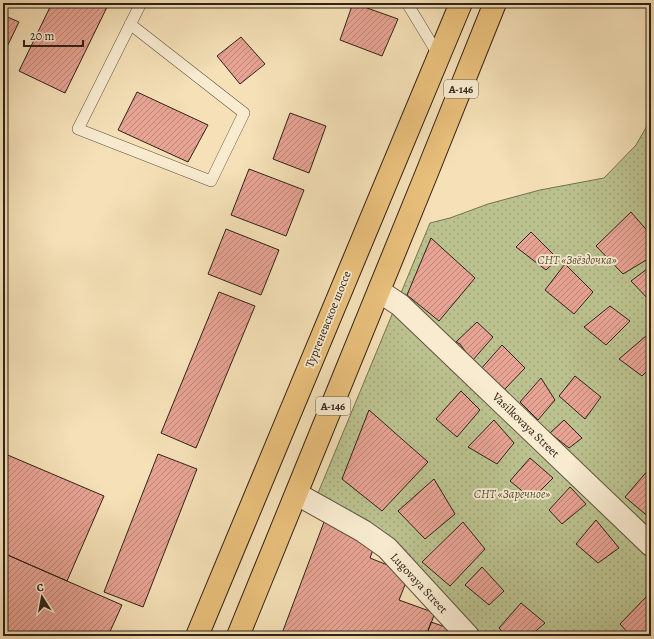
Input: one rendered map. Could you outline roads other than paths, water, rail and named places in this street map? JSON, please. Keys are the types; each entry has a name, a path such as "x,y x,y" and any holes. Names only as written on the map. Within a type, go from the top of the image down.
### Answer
{"highway":[{"name":"Тургеневское шоссе","path":"197,636 461,3"},
{"name":"А-146","path":"238,636 297,494 495,3"}],"street":[{"name":"Vasilkovaya Street","path":"379,291 400,306 651,545"},
{"name":"Lugovaya Street","path":"297,494 363,531 387,548 468,636"}],"lane":[{"path":"130,24 244,113 211,181 78,129 130,24 141,3"},
{"path":"407,3 439,56"}],"park label":[{"name":"СНТ «Звёздочка»","path":"577,260"},
{"name":"СНТ «Заречное»","path":"512,494"}]}
